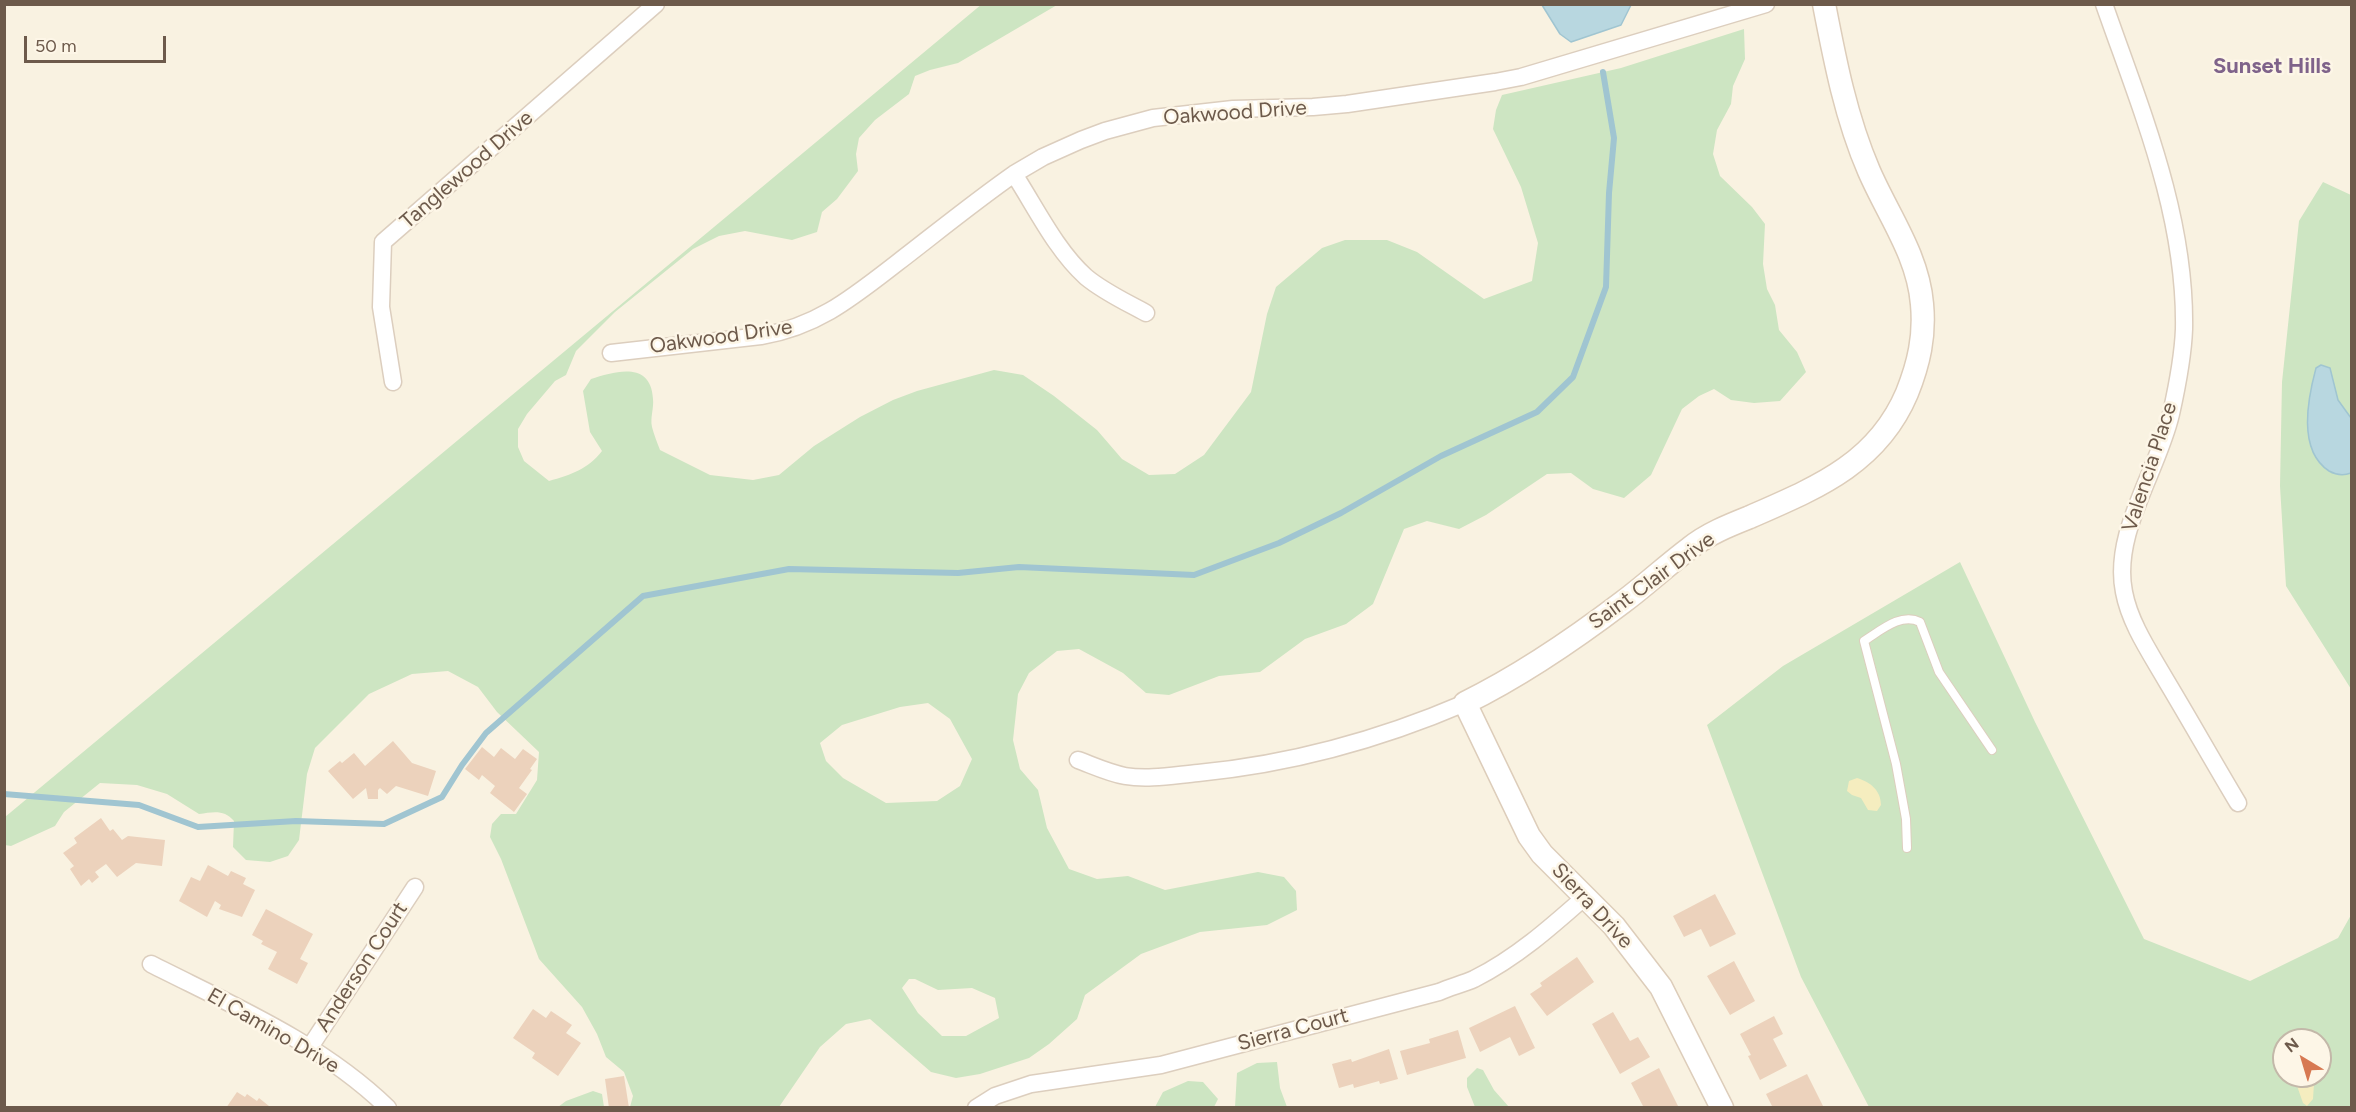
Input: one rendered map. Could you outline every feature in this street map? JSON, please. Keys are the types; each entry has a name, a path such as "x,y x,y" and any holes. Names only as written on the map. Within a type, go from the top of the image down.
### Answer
{"street":[{"name":"Tanglewood Drive","path":"393,382 381,307 383,242 656,4"},
{"name":"Oakwood Drive","path":"611,353 761,336 784,332 804,325 851,298 1014,174 1043,157 1081,140 1153,118 1233,109 1347,104 1495,82 1521,77 1766,4"},
{"name":"Saint Clair Drive","path":"1078,760 1105,771 1127,776 1161,777 1245,769 1308,757 1437,716 1502,685 1536,664 1623,602 1702,540 1837,475 1876,443 1903,402 1916,370 1922,344 1922,302 1910,254 1868,169 1844,102 1824,4"},
{"name":"Valencia Place","path":"2104,4 2156,151 2169,199 2180,257 2183,308 2182,353 2171,416 2153,472 2142,493 2128,533 2122,576 2123,591 2143,641 2238,803"},
{"path":"1014,174 1046,225 1078,269 1101,288 1146,313"},
{"name":"Sierra Drive","path":"1465,703 1529,836 1542,854 1614,926 1661,987 1722,1107"},
{"name":"Anderson Court","path":"310,1047 415,887"},
{"name":"Sierra Court","path":"976,1107 995,1096 1031,1084 1116,1073 1170,1063 1450,988 1472,980 1519,952 1586,896"},
{"name":"El Camino Drive","path":"151,964 310,1047 338,1065 388,1107"}],"lane":[{"path":"1907,848 1906,819 1896,764 1864,641 1905,619 1920,622 1939,672 1992,750"}],"green space":[{"path":"982,4 1057,5 958,63 915,76 909,94 875,120 859,138 856,154 858,171 837,199 822,212 817,232 792,240 745,231 719,236 693,249 615,312 576,351 566,375 555,381 527,414 518,429 518,447 524,461 549,481 578,470 597,457 602,451 590,432 583,391 591,379 611,373 631,372 646,379 651,387 653,399 652,427 660,450 710,475 753,480 779,475 814,446 860,417 893,400 994,370 1023,375 1054,396 1097,430 1122,459 1149,475 1175,474 1204,455 1251,392 1267,314 1276,287 1322,248 1345,240 1387,240 1417,252 1484,299 1532,281 1538,243 1521,187 1493,129 1496,110 1502,95 1621,68 1744,29 1745,59 1733,86 1731,104 1717,130 1713,154 1720,176 1752,207 1765,224 1763,264 1767,289 1775,305 1779,330 1797,352 1806,372 1780,401 1754,403 1731,400 1714,389 1699,396 1682,409 1651,475 1624,498 1593,489 1571,473 1547,474 1486,515 1459,529 1427,521 1404,529 1373,604 1346,624 1305,639 1260,672 1219,676 1169,695 1146,693 1123,673 1079,649 1057,651 1029,673 1018,694 1013,740 1020,769 1038,790 1047,828 1069,869 1097,879 1128,876 1165,890 1258,872 1284,877 1296,891 1297,910 1267,925 1200,932 1141,954 1085,995 1077,1019 1029,1058 980,1074 956,1078 931,1072 870,1019 846,1024 820,1047 779,1107 630,1107 633,1096 624,1072 606,1057 597,1034 582,1007 539,959 501,859 490,837 492,824 501,814 516,814 537,780 539,752 497,712 478,687 448,671 412,674 369,694 315,748 307,774 299,840 288,856 270,862 246,860 233,847 234,821 230,817 218,812 199,814 167,794 137,785 100,783 64,812 55,826 11,846 5,845 5,817","holes":["928,703 950,719 972,759 960,786 937,801 886,803 843,778 826,761 820,743 842,725 900,707","909,979 915,979 938,990 972,988 995,998 999,1018 966,1036 942,1036 918,1013 902,988"]},
{"path":"2323,182 2351,195 2351,689 2286,586 2280,486 2282,382 2299,221"},
{"path":"1960,562 2035,722 2144,939 2250,981 2338,938 2351,915 2351,1107 1869,1107 1801,977 1707,725 1783,666"},
{"path":"1277,1062 1280,1088 1287,1107 1235,1107 1237,1073 1257,1063"},
{"path":"1477,1068 1483,1070 1494,1090 1509,1107 1475,1107 1467,1087 1467,1078"},
{"path":"1188,1081 1203,1082 1218,1099 1214,1107 1155,1107 1163,1092"},
{"path":"593,1091 602,1094 604,1107 558,1107 566,1101"}],"sand":[{"path":"1857,778 1870,784 1877,791 1881,805 1877,811 1868,810 1861,798 1847,791 1849,781"},
{"path":"2298,1088 2314,1088 2313,1099 2307,1106 2303,1103"}],"water":[{"path":"1542,5 1631,5 1621,25 1571,42 1560,34"},
{"path":"2321,365 2330,368 2338,400 2351,418 2351,473 2348,474 2340,475 2329,471 2319,462 2312,450 2308,408 2316,368"}],"building":[{"path":"393,741 412,763 436,771 428,796 396,786 387,794 380,788 378,799 368,799 366,788 353,799 328,771 354,753 365,766"},
{"path":"482,747 494,757 501,748 515,759 523,749 537,759 519,788 527,794 514,812 490,793 495,786 482,775 479,780 465,769"},
{"path":"101,818 110,831 113,829 122,840 128,836 165,840 162,866 136,863 117,877 106,864 95,872 99,877 92,883 89,879 81,886 70,869 74,866 63,853 77,843 74,838"},
{"path":"208,865 228,876 231,871 246,878 243,884 255,890 242,917 219,909 221,905 215,901 207,917 179,901 191,877 200,881"},
{"path":"1715,894 1736,934 1710,947 1701,929 1684,937 1673,916"},
{"path":"266,909 313,934 300,959 308,963 297,984 268,969 277,952 261,944 263,941 252,935"},
{"path":"1577,957 1594,982 1547,1016 1530,994 1542,986 1540,983"},
{"path":"1734,961 1755,1001 1730,1015 1707,976"},
{"path":"1515,1006 1535,1048 1519,1056 1510,1037 1480,1052 1469,1028"},
{"path":"533,1009 546,1018 551,1011 572,1025 566,1033 581,1043 558,1076 532,1058 535,1053 513,1038"},
{"path":"1613,1012 1630,1041 1638,1037 1650,1057 1620,1074 1592,1024"},
{"path":"1774,1016 1783,1034 1773,1039 1787,1066 1760,1080 1740,1034"},
{"path":"1458,1030 1466,1058 1407,1075 1400,1051 1430,1043 1429,1039"},
{"path":"1389,1049 1398,1079 1380,1084 1379,1081 1354,1088 1353,1084 1339,1088 1332,1064 1351,1059 1352,1062"},
{"path":"1659,1068 1679,1108 1644,1108 1631,1083"},
{"path":"1807,1074 1824,1108 1773,1108 1766,1094"},
{"path":"624,1076 629,1108 609,1108 605,1079"},
{"path":"237,1092 245,1097 247,1094 257,1101 259,1098 269,1106 268,1108 226,1108"}],"waterway":[{"path":"4,794 139,805 198,827 296,821 384,824 442,797 486,733 643,596 789,569 958,573 1019,567 1194,575 1279,543 1341,513 1441,456 1537,412 1573,377 1606,287 1609,193 1614,138 1603,72"}],"district":[{"name":"Sunset Hills","path":"2272,67"}]}
